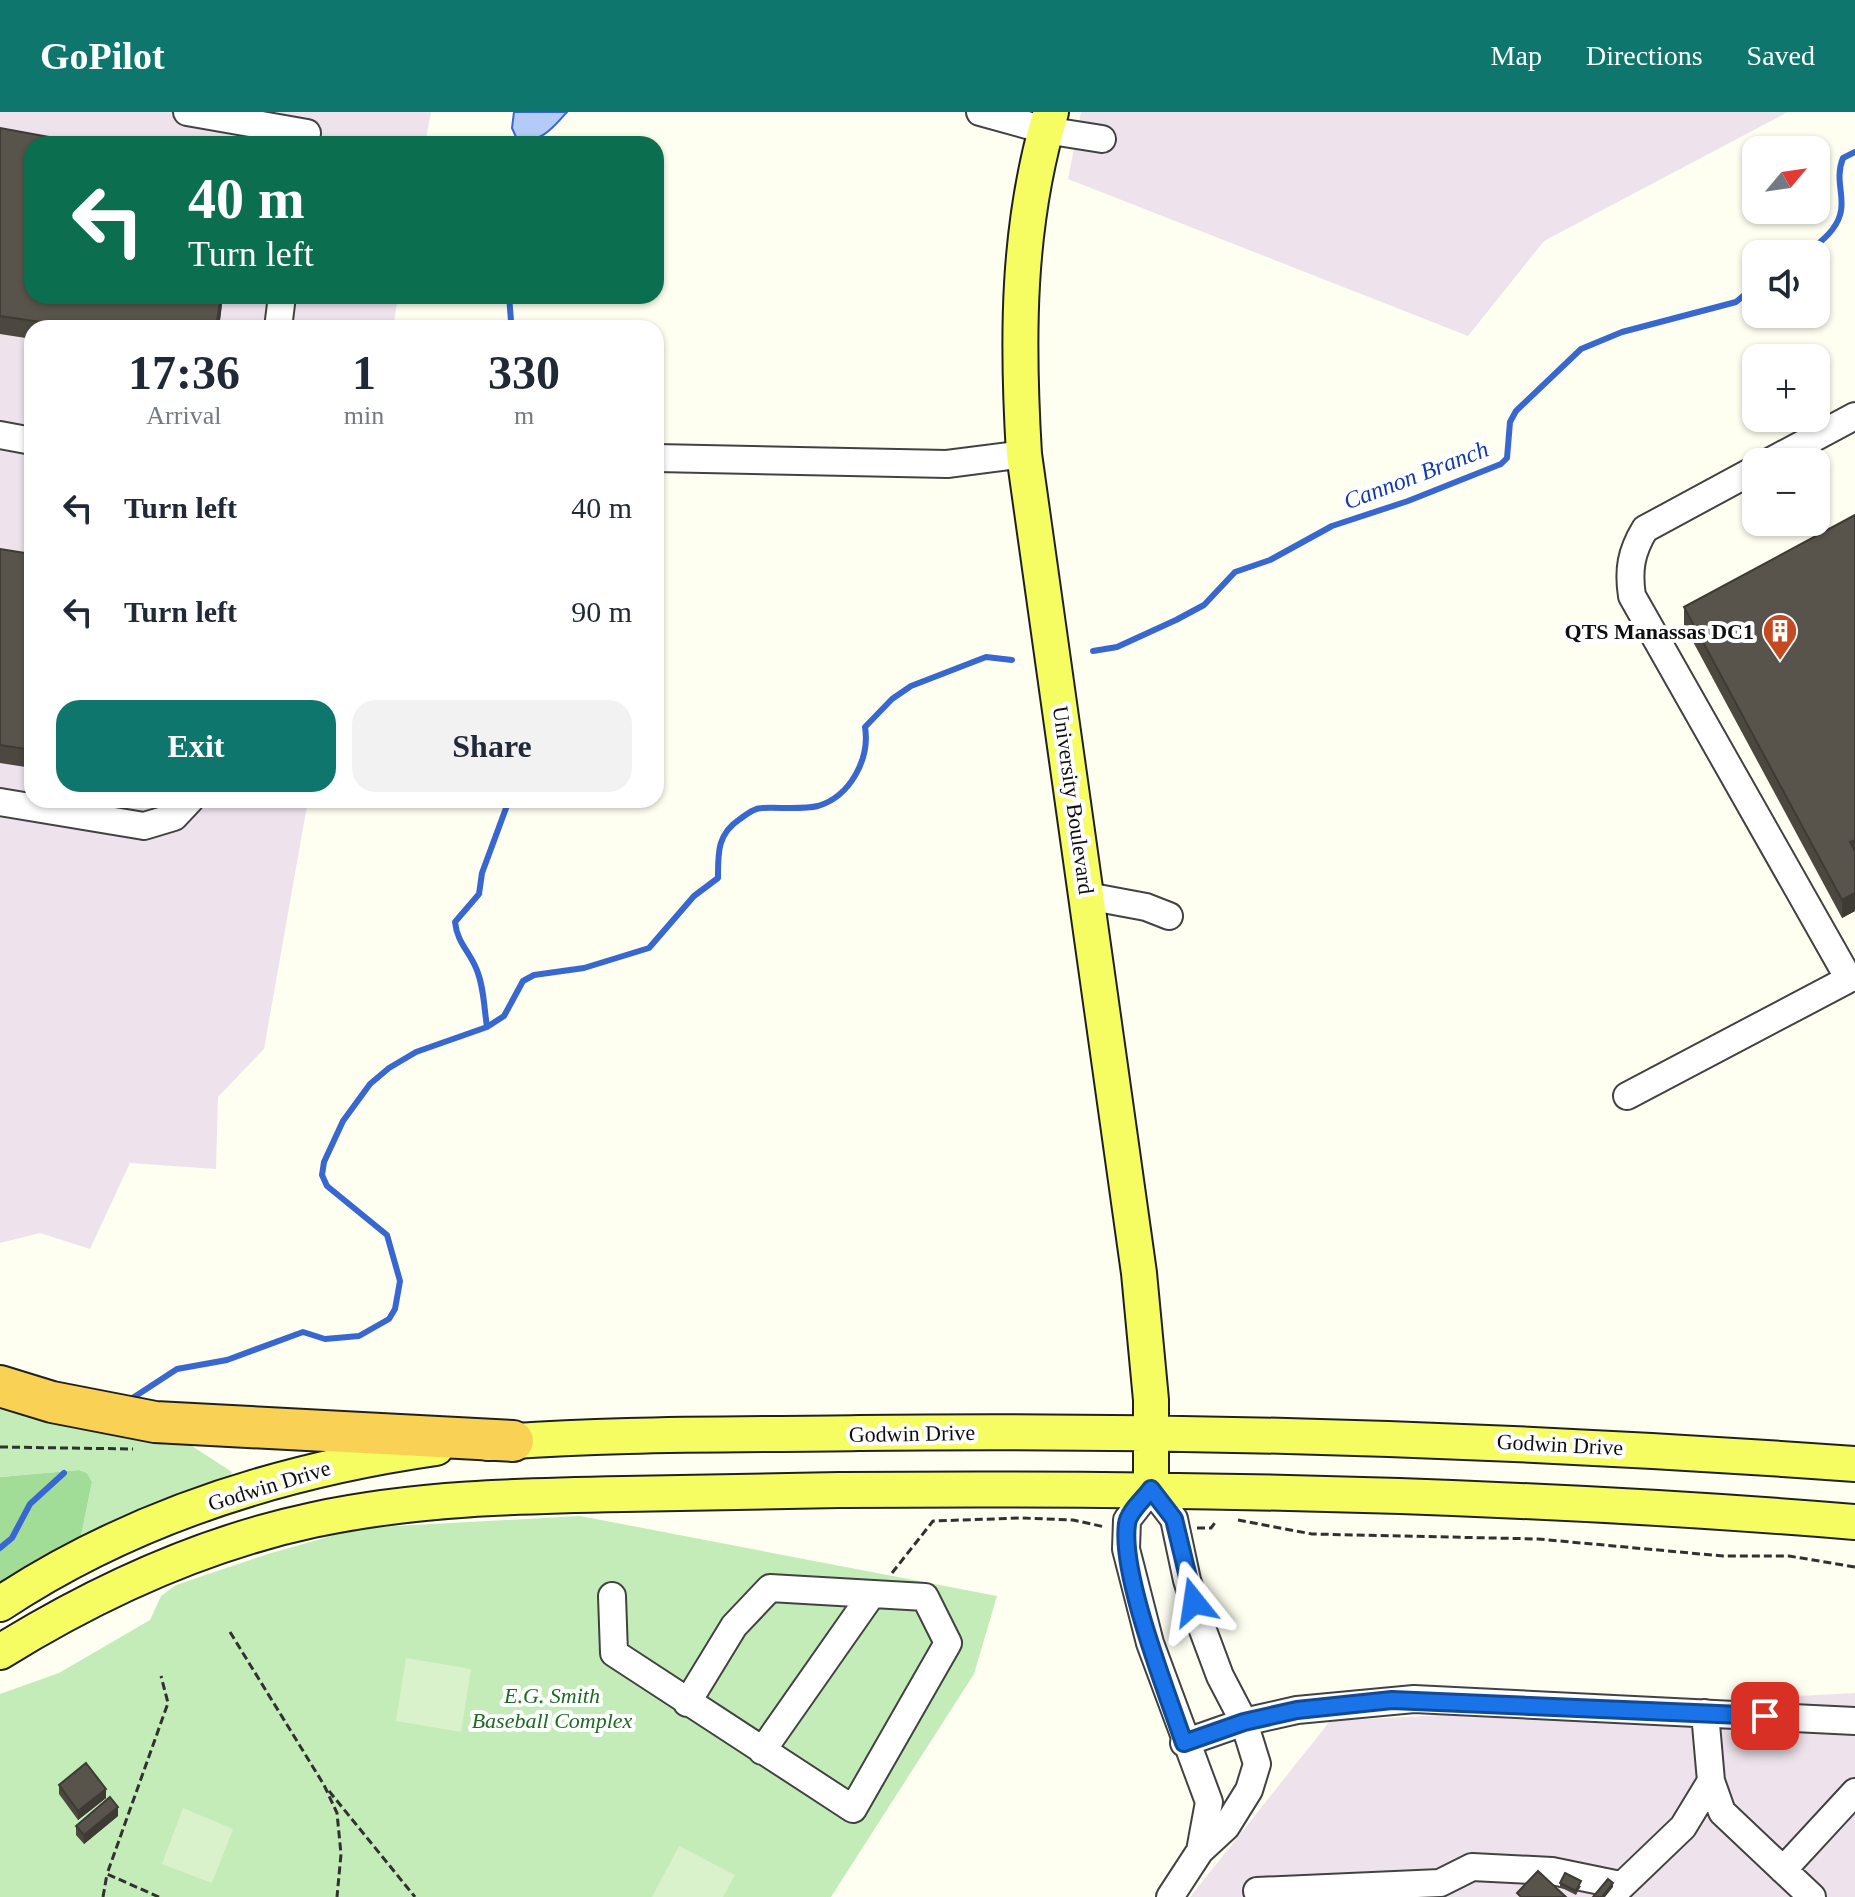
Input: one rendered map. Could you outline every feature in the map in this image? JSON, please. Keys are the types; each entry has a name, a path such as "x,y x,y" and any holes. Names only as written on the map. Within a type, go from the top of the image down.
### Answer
{"highway":[{"path":"0,1386 52,1402 155,1422 513,1441"}],"main road":[{"name":"University Boulevard","path":"1048,121 1030,202 1022,264 1019,326 1024,454 1139,1273 1151,1433 1151,1489"},
{"name":"Godwin Drive","path":"0,1604 82,1557 140,1529 286,1477 375,1457 513,1441 932,1432 1151,1433 1499,1441 1855,1464"},
{"name":"Godwin Drive","path":"0,1652 120,1585 192,1555 262,1532 381,1507 539,1495 1151,1489 1518,1499 1855,1522"}],"lane":[{"path":"187,112 308,130"},
{"path":"980,112 1048,121 1102,139"},
{"path":"1795,448 1855,416"},
{"path":"0,435 24,440"},
{"path":"664,458 947,464 1024,454"},
{"path":"1627,1096 1852,978 1632,596 1628,573 1634,547 1645,529 1742,477"},
{"path":"0,802 24,806"},
{"path":"36,808 144,826 174,817 182,808"},
{"path":"1087,896 1146,907 1169,916"},
{"path":"1170,1897 1200,1851 1226,1827 1249,1790 1257,1764 1244,1722 1220,1676 1201,1625 1174,1519 1151,1489 1127,1520 1126,1549 1150,1643 1184,1743 1209,1802 1200,1851"},
{"path":"612,1596 614,1653 687,1703 853,1809 948,1643 925,1597 770,1588 734,1626 687,1703"},
{"path":"762,1751 872,1594"},
{"path":"1184,1743 1244,1722 1350,1702 1414,1699 1855,1721"},
{"path":"1705,1713 1711,1781 1722,1812 1812,1897"},
{"path":"1257,1891 1440,1883 1472,1867 1552,1871 1615,1891 1683,1827 1711,1781"},
{"path":"1783,1870 1855,1792"}],"path":[{"path":"1176,1528 1211,1528 1219,1517 1226,1516 1261,1527 1312,1534 1538,1539 1723,1556 1789,1556 1855,1567"},
{"path":"891,1575 933,1521 1021,1518 1127,1527"},
{"path":"230,1632 324,1785 337,1813 341,1854 337,1897"},
{"path":"103,1897 107,1874 168,1703 161,1676"},
{"path":"324,1785 415,1897"},
{"path":"107,1874 159,1897"}],"shaded area":[{"path":"0,112 431,112 426,136 24,136 24,304 397,304 394,320 24,320 24,808 307,808 264,1049 218,1097 216,1169 130,1163 90,1249 40,1233 0,1243"},
{"path":"1081,112 1788,112 1544,241 1468,336 1068,179"},
{"path":"1855,1693 1855,1897 1190,1897 1330,1721"}],"green space":[{"path":"0,1401 178,1437 232,1472 229,1477 81,1536 92,1482 87,1473 79,1470 0,1477"},
{"path":"79,1470 87,1473 92,1482 81,1536 0,1583 0,1477"},
{"name":"E.G. Smith Baseball Complex","path":"580,1516 997,1596 974,1674 831,1897 0,1897 0,1694 59,1673 150,1620 161,1596 176,1585 268,1554 359,1528"},
{"path":"406,1658 471,1669 461,1732 396,1721"},
{"path":"183,1808 233,1829 212,1883 162,1864"},
{"path":"679,1846 735,1875 723,1897 652,1897"}],"water":[{"path":"514,112 567,112 541,136 516,136 512,128"}],"building":[{"path":"0,128 44,136 24,136 24,304 220,304 217,320 27,320 0,316"},
{"name":"QTS Manassas DC1","path":"1855,515 1855,840 1850,842 1855,852 1855,893 1842,900 1684,607 1816,536 1830,536 1830,528"},
{"path":"0,549 24,553 24,749 0,745"},
{"path":"86,1763 106,1789 78,1811 59,1785"},
{"path":"110,1797 118,1807 84,1835 76,1826"},
{"path":"1538,1871 1566,1897 1521,1897 1517,1893"},
{"path":"1565,1873 1581,1881 1576,1891 1560,1883"},
{"path":"1608,1879 1613,1883 1602,1897 1593,1897"}],"waterway":[{"name":"Cannon Branch","path":"1822,240 1838,221 1842,202 1840,181 1843,158 1855,152"},
{"name":"Cannon Branch","path":"1093,651 1117,647 1176,620 1204,605 1235,572 1270,560 1332,526 1408,501 1501,464 1507,458 1510,422 1516,411 1581,349 1622,332 1736,302 1742,297"},
{"path":"510,304 511,320"},
{"name":"Cannon Branch","path":"128,1401 177,1369 227,1360 303,1332 325,1339 359,1336 389,1319 395,1309 400,1281 387,1235 327,1186 322,1175 324,1162 343,1121 370,1084 416,1052 487,1027 504,1016 523,981 534,975 584,968 649,948 694,896 718,878 720,845 732,825 756,809 811,807 830,801 849,785 856,774 864,751 865,727 892,699 911,686 986,657 1012,660"},
{"path":"487,1027 479,975 458,935 455,922 479,894 482,873 506,808"},
{"name":"Cannon Branch","path":"0,1548 12,1538 30,1504 64,1473"}],"place":[{"name":"QTS Manassas DC1","path":"1780,662"}],"route":[{"path":"1194,1602 1174,1519 1151,1489 1127,1520 1126,1549 1150,1643 1184,1743 1244,1722 1297,1710 1350,1702 1392,1700 1765,1716"}]}
